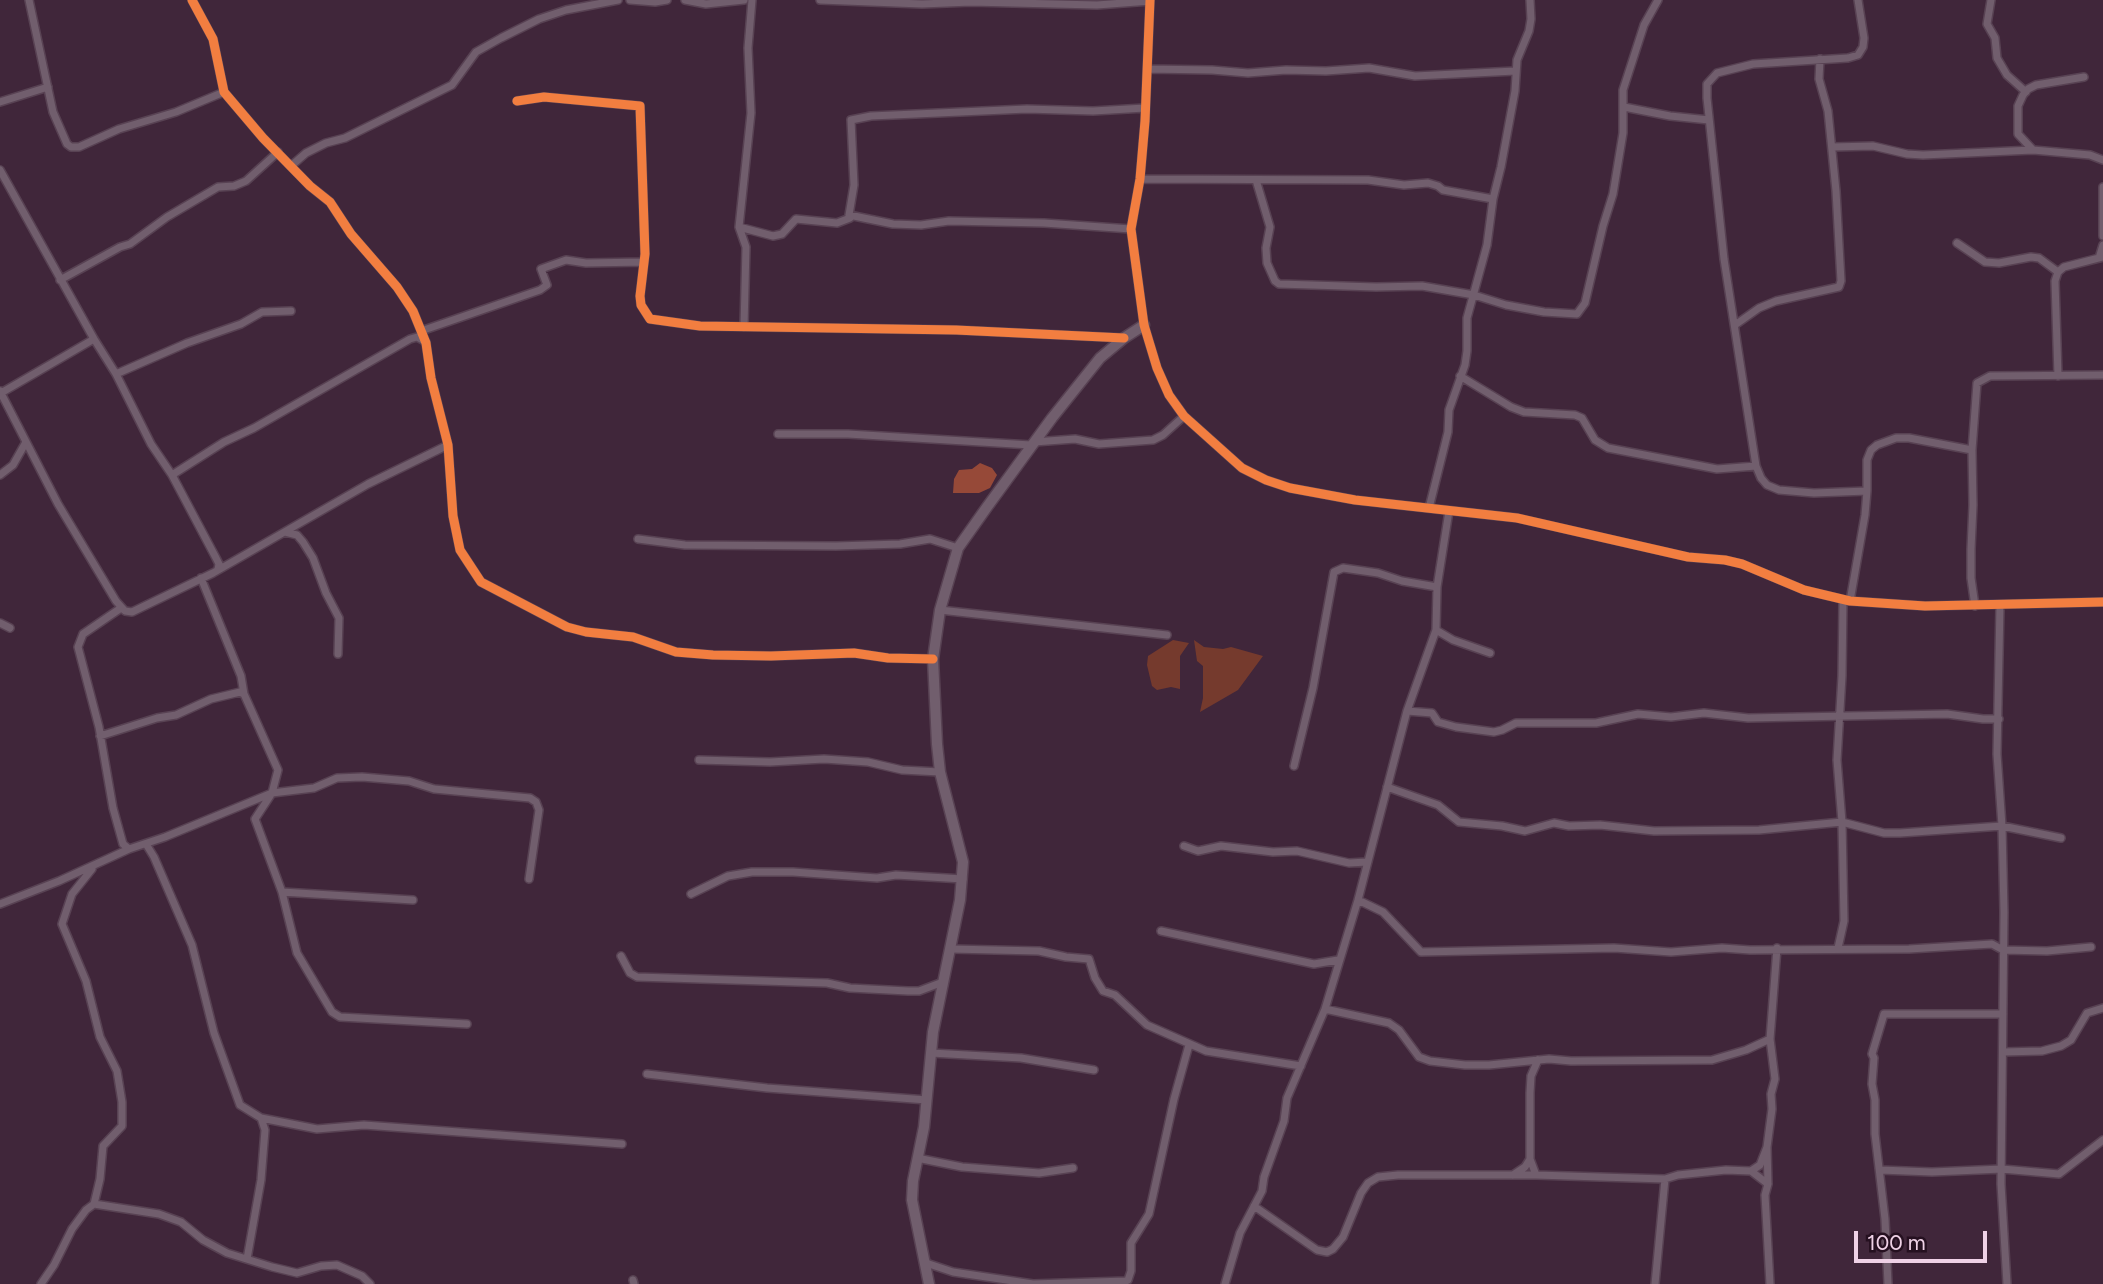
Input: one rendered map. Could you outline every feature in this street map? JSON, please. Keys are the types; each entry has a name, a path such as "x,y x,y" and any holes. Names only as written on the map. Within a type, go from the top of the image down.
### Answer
{"street":[{"path":"29,0 53,112 71,148 119,129 176,112 224,92"},
{"path":"192,0 213,39 224,92 310,186 337,209 351,234 404,296 426,342 431,378 448,445 453,516 460,550 477,576 488,586 523,602 566,627 633,637 676,652 771,656 854,653 888,658 933,659"},
{"path":"291,166 306,153 326,143 345,138 452,85 476,52 511,33 539,19 566,10 618,0"},
{"path":"630,0 667,0"},
{"path":"685,0 719,4 744,0"},
{"path":"744,327 746,247 739,227 751,113 748,48 752,0"},
{"path":"820,0 1097,5 1150,0 1140,179 1131,229 1144,325 1162,383 1184,416 1242,468 1266,480 1290,488 1355,500 1517,518 1688,557 1725,559 1804,590 1846,601 1925,606 2103,602"},
{"path":"1429,508 1448,432 1449,410 1467,351 1467,318 1487,246 1493,199 1502,167 1515,91 1517,60 1530,32 1530,0"},
{"path":"1256,180 1270,227 1266,248 1267,263 1270,273 1279,284 1422,286 1472,299 1544,312 1571,315 1580,311 1613,194 1623,133 1623,90 1650,12 1658,0"},
{"path":"1858,0 1864,38 1858,55 1848,58 1754,64 1717,73 1707,84 1720,226 1756,466 1767,485 1779,490 1814,494 1867,491"},
{"path":"1991,0 1987,24 1994,38 1997,58 2007,75 2026,92"},
{"path":"1735,325 1759,308 1776,301 1839,287 1841,281 1832,147 1828,111 1819,79 1820,59"},
{"path":"1147,69 1212,69 1248,73 1369,68 1415,76 1516,71"},
{"path":"2033,150 2018,134 2018,106 2026,92 2036,85 2084,77"},
{"path":"0,102 48,87"},
{"path":"517,101 544,97 640,106 644,262 640,296 645,313 650,318 700,326 956,330 1124,338"},
{"path":"1623,107 1709,120"},
{"path":"739,227 773,236 782,234 796,219 837,223 850,218 855,185 851,120 871,116 1027,109 1093,111 1144,108"},
{"path":"1832,147 1873,146 1923,155 2033,150 2090,155 2103,160"},
{"path":"60,280 130,244 167,217 218,187 234,186 246,181 278,152"},
{"path":"0,170 94,340 116,374 151,444 172,475 219,564 218,569"},
{"path":"1140,179 1367,180 1404,185 1429,184 1443,190 1493,199"},
{"path":"2103,187 2103,236"},
{"path":"849,215 894,224 921,225 949,221 1044,223 1131,229"},
{"path":"1957,243 1985,262 2039,258 2058,272"},
{"path":"2058,376 2055,281 2058,272 2071,264 2101,258 2103,245"},
{"path":"421,331 540,290 547,285 541,269 566,260 586,263 644,262"},
{"path":"116,374 187,343 241,324 261,312 291,311"},
{"path":"929,1284 912,1200 924,1128 933,1032 963,879 959,838 940,772 933,659 940,610 958,548 1032,444 1100,358 1144,325"},
{"path":"172,475 224,442 254,428 410,339 417,337 426,342"},
{"path":"94,340 1,392 58,503 125,611 132,612 201,578 368,484 448,445"},
{"path":"1975,606 1971,578 1972,450 1977,383 1990,376 2103,375"},
{"path":"1460,376 1524,412 1575,415 1582,418 1595,440 1608,448 1717,469 1756,466"},
{"path":"778,434 848,434 1032,444 1075,439 1099,444 1141,442 1163,435 1184,416"},
{"path":"1838,948 1844,921 1842,822 1837,760 1846,601 1867,491 1867,460 1871,450 1886,441 1909,438 1972,450"},
{"path":"0,475 13,465 26,442"},
{"path":"1225,1284 1240,1233 1262,1191 1264,1177 1284,1121 1287,1098 1325,1009 1407,711 1436,630 1437,587 1449,511"},
{"path":"285,532 303,542 313,558 339,618 338,654"},
{"path":"638,539 685,545 836,546 900,544 930,539 958,548"},
{"path":"1294,766 1316,676 1334,572 1343,568 1378,573 1402,581 1437,587"},
{"path":"201,578 241,676 244,694 278,770 272,793 255,819 282,892 297,953 332,1012 340,1017 467,1024"},
{"path":"2000,605 1997,754 2002,826 2002,1169 2007,1284"},
{"path":"121,608 83,634 78,647 100,736 113,808 123,844 129,849"},
{"path":"940,610 1167,635"},
{"path":"0,623 10,628"},
{"path":"1436,630 1453,640 1490,653"},
{"path":"100,736 157,718 176,715 211,699 240,692 244,694"},
{"path":"1407,711 1432,713 1438,722 1455,727 1494,732 1516,723 1595,723 1637,714 1671,717 1704,713 1748,718 1947,714 1999,719"},
{"path":"699,760 770,762 824,759 940,772"},
{"path":"0,904 95,866 129,849 272,793 314,788 337,778 409,781 434,789 530,798 536,802 539,810 529,879"},
{"path":"1387,788 1438,805 1460,822 1525,831 1554,823 1654,831 1759,830 1842,822 1900,833 2002,826 2061,838"},
{"path":"146,844 192,944 214,1033 240,1105 261,1118 317,1129 364,1125 622,1144"},
{"path":"1184,846 1198,851 1221,846 1273,852 1297,851 1349,863 1367,862"},
{"path":"41,1284 72,1229 94,1203 100,1179 103,1146 122,1126 122,1102 117,1071 100,1037 86,981 62,924 72,894 95,866"},
{"path":"691,894 728,876 752,872 963,879"},
{"path":"282,892 412,900"},
{"path":"1357,900 1383,912 1421,952 1614,948 1671,952 1722,948 1909,948 1992,944 2003,950 2048,951 2091,947"},
{"path":"1161,931 1314,964 1338,960"},
{"path":"1992,944 2003,934"},
{"path":"1770,1284 1765,1195 1768,1184 1767,1147 1772,1109 1771,1094 1775,1079 1769,1039 1777,948"},
{"path":"951,949 1039,951 1089,959 1091,970 1103,991 1115,995 1147,1025 1189,1045 1230,1055 1301,1066"},
{"path":"621,956 629,973 637,977 827,983 850,988 908,991 943,982"},
{"path":"2003,1052 2042,1051 2060,1046 2071,1041 2087,1013 2103,1008"},
{"path":"1325,1009 1389,1023 1399,1030 1414,1053 1430,1060 1489,1065 1538,1060 1712,1060 1746,1050 1769,1039"},
{"path":"1889,1284 1872,1084 1872,1054 1884,1014 2003,1014"},
{"path":"926,1263 953,1272 1033,1284 1126,1282 1131,1271 1131,1243 1149,1214 1174,1099 1189,1045"},
{"path":"931,1053 1021,1058 1094,1070"},
{"path":"1536,1175 1530,1159 1531,1076 1538,1060"},
{"path":"647,1074 767,1088 927,1100"},
{"path":"247,1259 261,1180 265,1130 261,1118"},
{"path":"1880,1170 1932,1172 2002,1169 2059,1174 2103,1140"},
{"path":"1751,1171 1760,1165 1767,1147"},
{"path":"917,1158 962,1167 1040,1173 1073,1168"},
{"path":"1512,1176 1525,1167 1530,1159"},
{"path":"1254,1206 1317,1250 1327,1252 1334,1249 1343,1237 1361,1193 1368,1183 1378,1177 1536,1175 1665,1179 1726,1170 1751,1171 1768,1184"},
{"path":"1655,1284 1665,1179"},
{"path":"94,1203 159,1214 181,1222 203,1240 227,1253 247,1259 297,1273 321,1266 337,1265 362,1276 370,1284"}],"shaded area":[{"path":"980,463 992,468 997,475 990,488 979,493 953,493 954,479 959,470 972,469"},
{"path":"1173,640 1189,643 1180,656 1180,689 1171,687 1157,690 1152,686 1147,665 1148,656"},
{"path":"1194,640 1204,647 1231,647 1263,656 1238,690 1200,712 1203,666 1197,661"}],"cycle path":[{"path":"192,0 213,39 224,92 263,138 310,186 330,202 351,234 397,287 413,311 426,343 431,378 448,445 453,516 460,550 481,582 567,627 633,637 676,652 771,656 854,653 888,658 933,659"},
{"path":"1150,0 1145,121 1140,179 1131,229 1144,325 1157,368 1169,395 1184,416 1242,468 1290,488 1355,500 1517,518 1688,557 1725,560 1742,564 1804,590 1850,601 1925,606 2103,602"},
{"path":"517,101 544,97 640,106 645,254 640,296 641,305 650,319 700,326 956,330 1124,338"}]}
